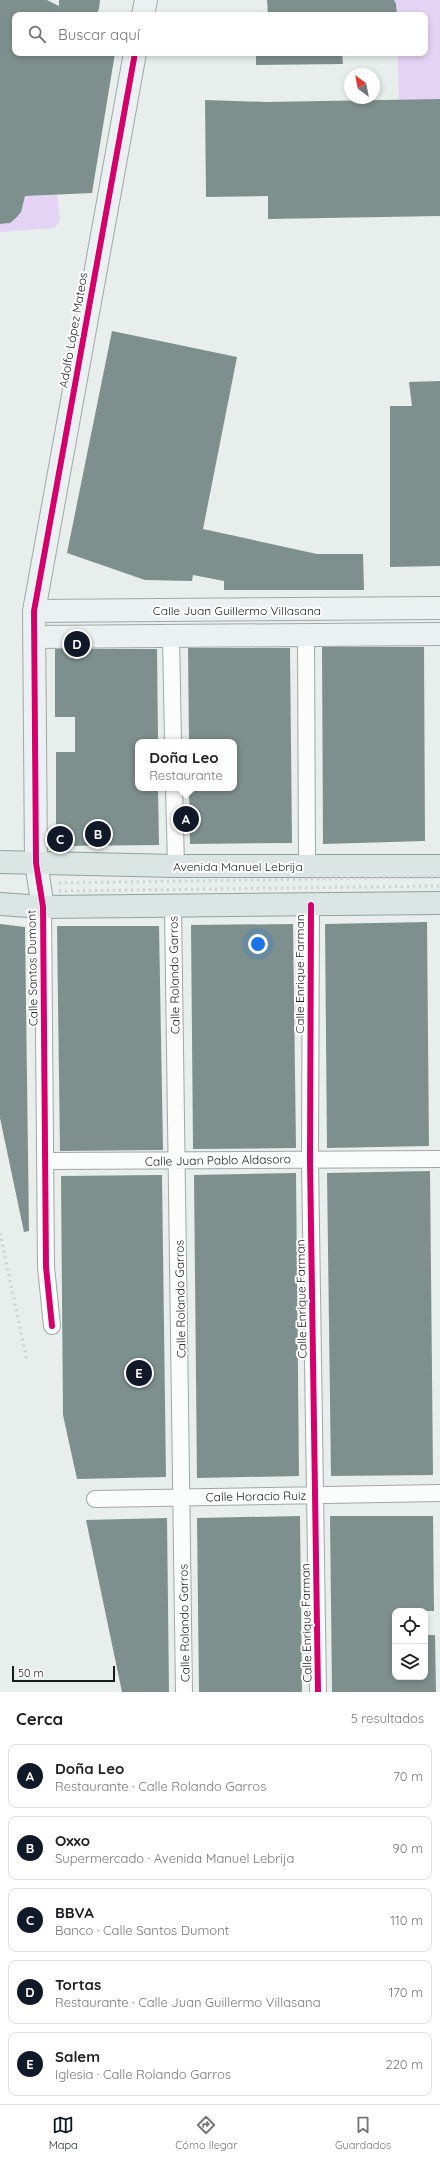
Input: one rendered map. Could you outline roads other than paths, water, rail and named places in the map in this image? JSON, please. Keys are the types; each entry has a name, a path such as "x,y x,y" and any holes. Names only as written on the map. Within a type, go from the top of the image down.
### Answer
{"main road":[{"name":"Avenida Manuel Lebrija","path":"0,862 176,866 440,866"},
{"path":"0,904 43,907 440,903"}],"street":[{"path":"144,12 146,0"},
{"name":"Adolfo López Mateos","path":"34,611 134,56"},
{"name":"Calle Juan Guillermo Villasana","path":"34,611 440,608"},
{"name":"Calle Santos Dumont","path":"34,611 36,863 43,907 46,1267 52,1326"},
{"path":"35,636 440,634"},
{"path":"306,635 307,867"},
{"path":"171,636 173,739"},
{"path":"174,791 176,866"},
{"name":"Calle Enrique Farman","path":"311,905 310,1160 318,1692"},
{"name":"Calle Rolando Garros","path":"173,906 183,1497 184,1692"},
{"name":"Calle Juan Pablo Aldasoro","path":"45,1161 440,1159"},
{"name":"Calle Horacio Ruiz","path":"95,1499 440,1494"}],"railway":[{"path":"59,883 440,877"},
{"path":"59,891 440,886"},
{"path":"0,1233 27,1361"}],"place":[{"name":"Tortas","path":"77,644"},
{"name":"Doña Leo","path":"186,819"},
{"name":"Oxxo","path":"98,834"},
{"name":"BBVA","path":"60,839"},
{"name":"Salem","path":"139,1373"}]}
